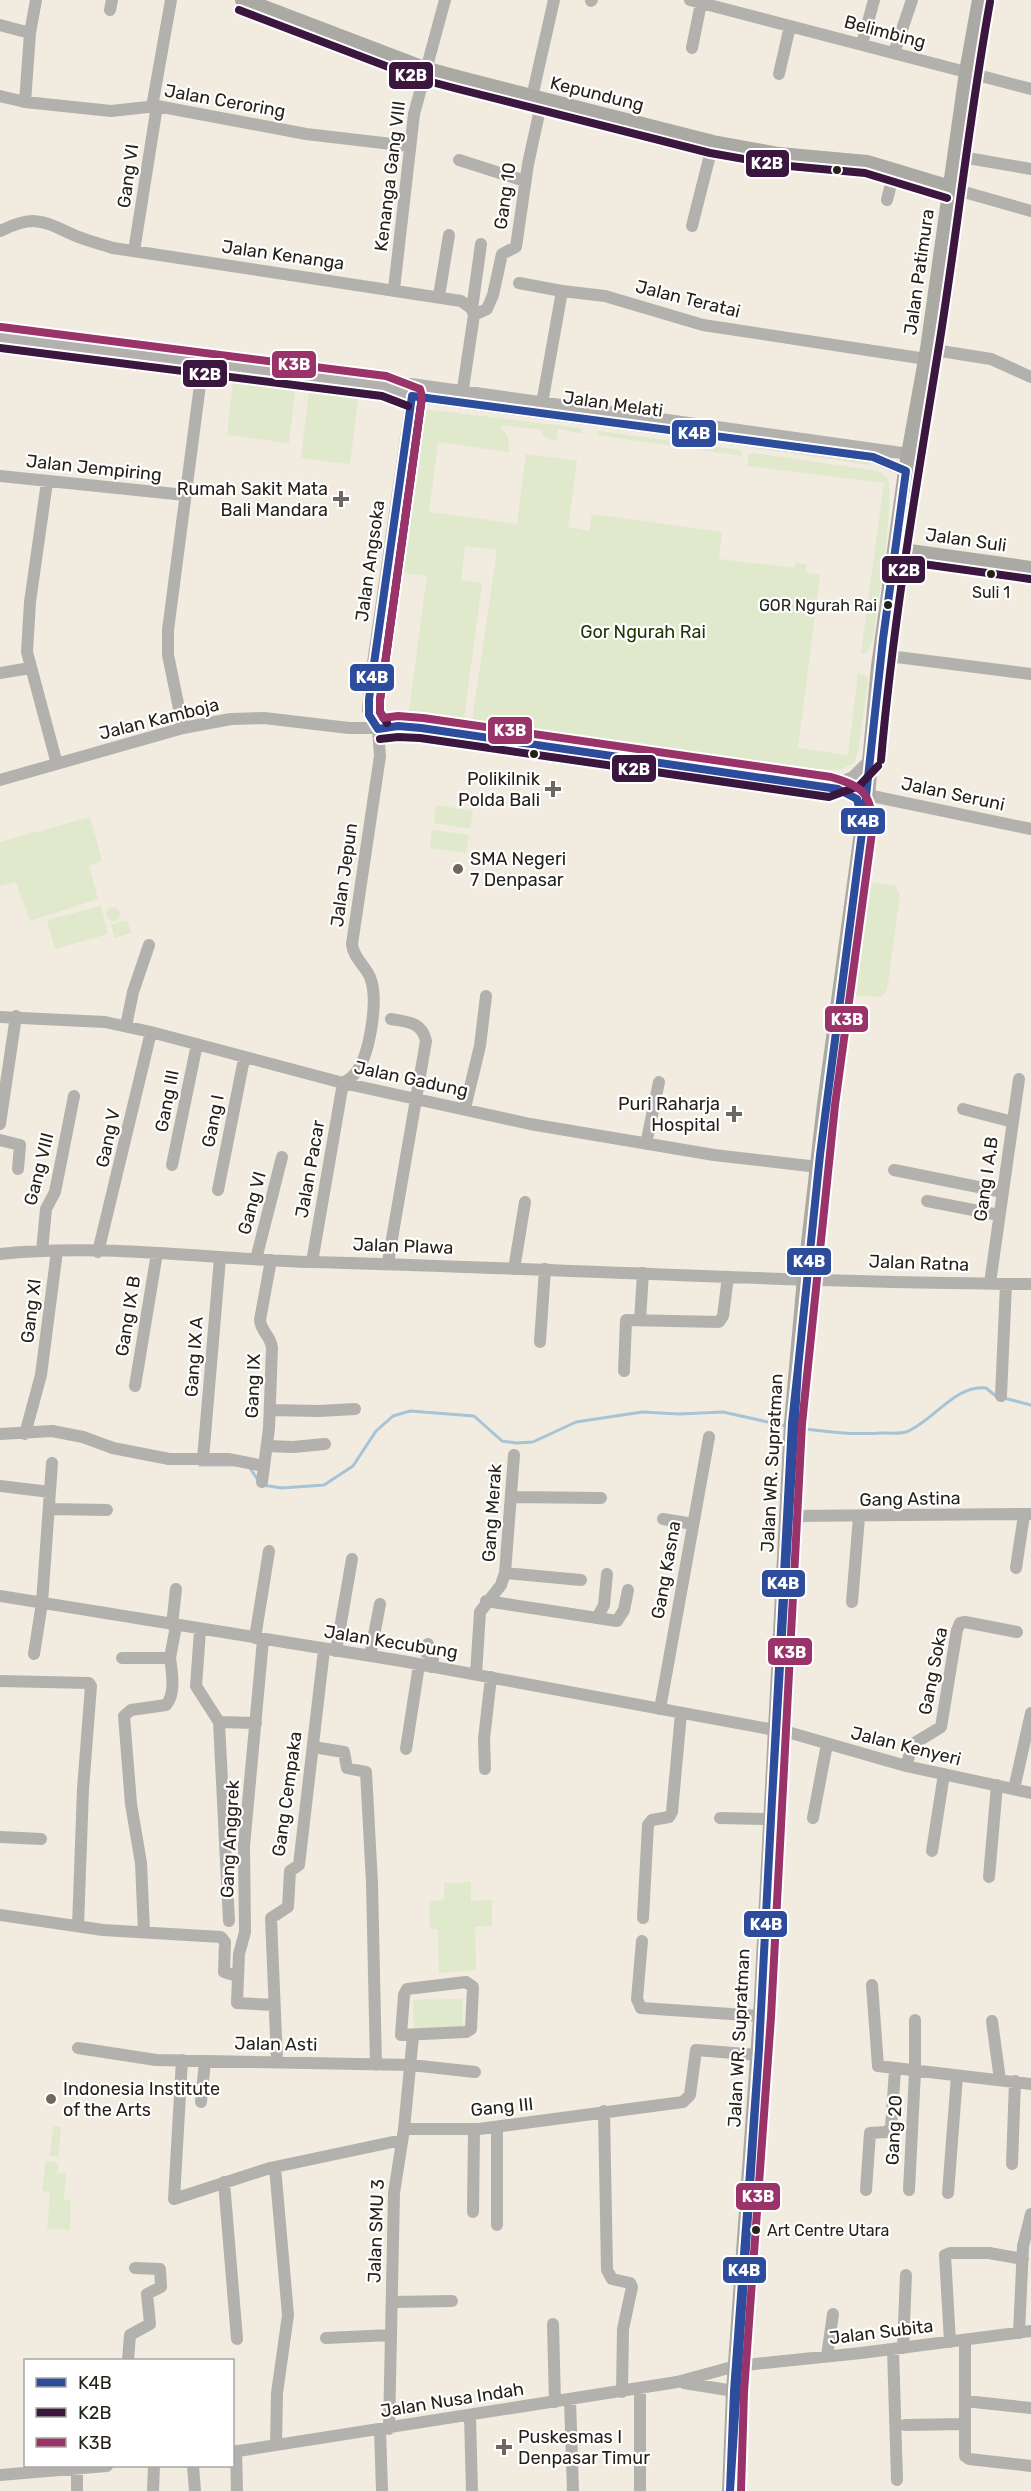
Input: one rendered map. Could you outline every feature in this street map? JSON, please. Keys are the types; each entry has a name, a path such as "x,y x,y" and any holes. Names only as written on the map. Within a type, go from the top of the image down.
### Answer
{"main road":[{"name":"Kepundung","path":"243,0 270,5 424,69 713,143 779,155 867,163 950,188"},
{"name":"Jalan Patimura","path":"895,550 907,462 927,354 967,72 980,0"},
{"name":"Jalan Suli","path":"895,550 1031,568"},
{"name":"Jalan WR. Supratman","path":"729,2491 761,2016 774,1731 789,1516 792,1423 818,1167 867,795 881,655 895,550"}],"street":[{"path":"25,102 30,33 36,0"},
{"name":"Gang VI","path":"134,251 171,0"},
{"name":"Kenanga Gang VIII","path":"394,289 409,146 424,69 445,0"},
{"name":"Gang 10","path":"473,312 487,309 493,295 502,254 516,247 554,0"},
{"path":"862,44 874,0"},
{"path":"894,53 912,0"},
{"path":"692,48 696,1"},
{"name":"Belimbing","path":"696,1 740,6 790,26 1031,89"},
{"path":"0,25 30,33"},
{"path":"779,74 790,26"},
{"name":"Jalan Ceroring","path":"0,96 25,102 111,111 154,107 306,134 409,146"},
{"path":"692,226 713,143"},
{"path":"956,156 1031,169"},
{"path":"459,159 525,181"},
{"path":"886,200 894,172"},
{"path":"950,188 1031,211"},
{"name":"Jalan Kenanga","path":"0,231 29,220 43,220 89,241 134,251 439,296 461,301 473,312"},
{"path":"439,296 449,235"},
{"path":"462,397 482,244"},
{"name":"Jalan Teratai","path":"519,283 605,296 703,326 927,354 991,359 1031,377"},
{"path":"542,407 562,291"},
{"name":"Jalan Melati","path":"0,337 385,386 411,384 462,397"},
{"path":"183,728 168,655 168,630 203,362"},
{"name":"Jalan Melati","path":"385,386 412,396 462,397 542,407 907,462"},
{"name":"Jalan Angsoka","path":"378,729 369,715 369,699 412,396"},
{"name":"Jalan Jempiring","path":"0,476 185,495"},
{"path":"47,482 27,636 30,668 57,764"},
{"path":"881,655 1031,674"},
{"path":"0,673 30,668"},
{"name":"Jalan Kamboja","path":"0,780 183,728 231,719 264,718 378,729 398,726 421,728 829,787 853,795 860,806 863,824"},
{"name":"Jalan Jepun","path":"343,1083 355,1074 362,1061 374,1000 370,978 354,955 352,944 380,756 378,729"},
{"path":"829,787 853,777 871,759"},
{"name":"Jalan Seruni","path":"867,795 1031,829"},
{"path":"126,1026 133,992 149,945"},
{"path":"465,1108 480,1046 486,996"},
{"path":"0,1124 16,1016"},
{"name":"Jalan Gadung","path":"0,1017 84,1019 126,1026 244,1059 530,1124 646,1144 818,1167"},
{"path":"387,1262 426,1041 424,1032 416,1024 391,1019"},
{"name":"Gang V","path":"98,1252 151,1032"},
{"name":"Gang III","path":"172,1165 197,1044"},
{"name":"Gang I","path":"218,1190 244,1059"},
{"name":"Gang I A,B","path":"990,1283 1020,1079"},
{"path":"646,1144 659,1082"},
{"name":"Jalan Pacar","path":"312,1262 343,1083"},
{"name":"Gang VIII","path":"42,1251 46,1209 55,1192 74,1096"},
{"path":"963,1108 1013,1122"},
{"path":"0,1140 20,1145 18,1169"},
{"name":"Gang VI","path":"256,1258 282,1157"},
{"path":"894,1170 1003,1192"},
{"path":"927,1201 999,1215"},
{"path":"514,1269 525,1202"},
{"name":"Jalan Plawa","path":"0,1254 42,1251 157,1253 312,1262 387,1262 514,1269 805,1278"},
{"name":"Gang XI","path":"25,1434 41,1375 57,1251"},
{"name":"Gang IX B","path":"135,1386 157,1253"},
{"name":"Gang IX A","path":"203,1460 220,1257"},
{"name":"Gang IX","path":"262,1482 270,1410 272,1345 262,1330 260,1320 271,1260"},
{"path":"540,1342 545,1269"},
{"path":"640,1320 643,1273"},
{"path":"624,1371 626,1320 718,1322 723,1316 728,1277"},
{"name":"Jalan Ratna","path":"805,1278 1031,1284"},
{"path":"1001,1396 1006,1284"},
{"path":"270,1410 319,1412 355,1408"},
{"path":"0,1434 52,1431 83,1437 113,1448 169,1459 228,1459 264,1466"},
{"name":"Gang Kasna","path":"660,1709 709,1437"},
{"path":"267,1446 293,1447 325,1444"},
{"name":"Gang Merak","path":"476,1674 480,1612 486,1601 501,1585 505,1573 514,1455"},
{"path":"34,1654 42,1603 52,1464"},
{"path":"0,1486 50,1492"},
{"path":"511,1497 601,1498"},
{"path":"49,1509 106,1510"},
{"path":"1016,1569 1028,1515"},
{"name":"Gang Astina","path":"789,1516 1028,1515"},
{"path":"852,1602 859,1517"},
{"path":"663,1520 693,1524"},
{"name":"Gang Anggrek","path":"269,1551 259,1639 256,1723 244,1846 245,1932 239,1954 237,2003 274,2004"},
{"name":"Gang Cempaka","path":"274,2004 271,1918 288,1907 290,1871 299,1865 314,1747 330,1650 352,1559"},
{"path":"505,1573 581,1580"},
{"path":"597,1617 604,1605 607,1574"},
{"path":"144,1932 141,1863 131,1804 125,1713 163,1707 169,1703 172,1696 170,1658 176,1589"},
{"path":"486,1601 617,1621 624,1610 628,1590"},
{"name":"Jalan Kecubung","path":"0,1596 200,1631 476,1674 774,1731"},
{"path":"370,1656 380,1604"},
{"name":"Gang Soka","path":"906,1766 913,1744 941,1727 960,1623 1017,1632"},
{"path":"200,1631 196,1686 219,1722 229,1921"},
{"path":"406,1749 425,1666 434,1654 426,1653 428,1644"},
{"path":"122,1658 170,1658"},
{"path":"485,1769 484,1739 491,1677"},
{"path":"0,1681 89,1683 91,1686 85,1757 78,1926"},
{"path":"643,1918 648,1825 652,1820 669,1817 672,1812 681,1713"},
{"path":"1014,1790 1031,1713"},
{"path":"219,1722 256,1723"},
{"name":"Jalan Kenyeri","path":"774,1731 906,1766 1031,1793"},
{"path":"813,1818 827,1744"},
{"path":"314,1747 344,1752 347,1768 366,1772 372,1883 376,2065"},
{"path":"932,1851 944,1774"},
{"path":"988,1877 997,1785"},
{"path":"720,1818 771,1819"},
{"path":"0,1837 41,1839"},
{"path":"0,1915 78,1926 221,1937 225,1942 224,1972 237,1976"},
{"path":"642,1941 637,1998 641,2008 761,2016"},
{"path":"466,1982 473,1985 473,2025 471,2029 466,2032 413,2036 401,2034 404,1995 407,1989 466,1982"},
{"path":"872,1985 876,2064 880,2067 1031,2084"},
{"path":"274,2004 277,2061"},
{"name":"Gang 20","path":"909,2190 915,2072 915,2020"},
{"path":"992,2021 1000,2080"},
{"name":"Jalan SMU 3","path":"382,2491 391,2335 394,2193 403,2135 413,2036"},
{"name":"Jalan Asti","path":"78,2048 141,2059 411,2065 475,2072"},
{"name":"Gang III","path":"182,2060 173,2199 275,2167 403,2135 497,2127 686,2101 691,2091 696,2050 758,2055"},
{"path":"201,2102 205,2061"},
{"path":"866,2190 870,2133 886,2132 891,2128 895,2070"},
{"path":"948,2193 957,2076"},
{"path":"1012,2164 1015,2081"},
{"path":"603,2111 607,2270 612,2278 628,2282 632,2287 623,2329 622,2392"},
{"path":"497,2127 497,2225"},
{"path":"473,2212 474,2129"},
{"path":"275,2167 288,2315 284,2361 277,2392 276,2445"},
{"path":"224,2182 237,2339"},
{"path":"1025,2332 1023,2259 1031,2214"},
{"path":"950,2342 945,2257 949,2253 989,2253 1023,2259"},
{"path":"128,2359 130,2335 149,2326 151,2321 147,2294 160,2288 161,2270 135,2268"},
{"path":"897,2480 898,2348 906,2275"},
{"path":"392,2302 453,2301"},
{"path":"827,2356 833,2314"},
{"path":"553,2324 555,2402"},
{"name":"Jalan Subita","path":"736,2366 1025,2332"},
{"path":"326,2338 391,2335"},
{"path":"966,2340 966,2458 1031,2466"},
{"name":"Jalan Nusa Indah","path":"234,2451 622,2392 677,2382 736,2366"},
{"name":"Jalan Nusa Indah","path":"677,2382 734,2391"},
{"path":"640,2388 640,2491"},
{"path":"570,2400 573,2491"},
{"path":"965,2401 1031,2408"},
{"path":"471,2416 472,2491"},
{"path":"905,2425 965,2424"},
{"path":"234,2451 237,2491"},
{"path":"0,2475 80,2467 77,2491"},
{"path":"153,2491 154,2467"},
{"path":"193,2467 195,2491"}],"green space":[{"path":"233,383 295,391 289,443 227,435"},
{"path":"309,392 358,399 350,464 301,458"},
{"name":"Gor Ngurah Rai","path":"415,408 580,428 584,434 558,429 556,441 542,436 543,430 499,425 508,437 509,452 438,442 429,512 517,524 526,454 577,461 568,527 589,531 592,514 722,532 719,559 795,568 796,563 807,564 806,573 820,575 798,748 848,755 858,674 867,676 868,683 858,751 854,763 842,769 827,770 482,726 472,721 497,550 465,546 461,580 482,583 464,718 409,711 427,576 396,572 397,560 394,558"},
{"path":"599,431 740,450 743,456 596,435"},
{"path":"754,443 872,460 871,465 753,448"},
{"path":"753,453 878,471 887,477 889,507 885,555 873,640 866,654 861,653 884,483 747,466 749,455"},
{"path":"436,805 473,811 470,829 434,823"},
{"path":"90,817 102,861 89,866 98,899 30,921 16,882 0,886 0,842"},
{"path":"432,830 469,835 466,853 430,848"},
{"path":"869,882 895,886 900,894 887,990 882,997 854,995"},
{"path":"101,906 108,934 55,949 47,920"},
{"path":"113,907 118,909 120,914 118,919 113,921 108,919 106,914 108,909"},
{"path":"127,920 131,933 115,938 111,925"},
{"path":"471,1882 471,1901 492,1900 492,1926 475,1927 476,1970 439,1973 438,1930 430,1929 429,1901 444,1900 444,1883"},
{"path":"462,1999 463,2028 414,2030 413,2000"},
{"path":"54,2126 61,2127 58,2157 49,2156"},
{"path":"46,2161 58,2163 57,2173 66,2174 64,2200 71,2200 70,2230 47,2229 50,2192 42,2191"}],"waterway":[{"path":"799,1428 850,1433 903,1433 916,1427 964,1392 975,1388 986,1388 997,1397"},
{"path":"1004,1398 1031,1405"},
{"path":"262,1485 282,1488 324,1485 353,1466 376,1431 393,1416 410,1411 474,1416 502,1441 516,1443 533,1442 576,1422 642,1412 679,1414 723,1412 786,1426"},
{"path":"200,1465 232,1465"},
{"path":"250,1468 258,1480"}],"transit line":[{"name":"K2B","path":"881,760 906,555 990,2"},
{"name":"K2B","path":"239,10 420,79 710,153 778,165 865,173 947,198"},
{"name":"K3B","path":"1,327 386,376 420,389 422,397 380,700 380,712 383,718 398,716 423,718 831,777 857,787 870,805 873,825 835,1105 802,1424 771,2017 744,2392 741,2491"},
{"name":"K2B","path":"0,348 382,396 408,406"},
{"name":"K4B","path":"412,396 873,457 906,471 883,639 863,824 857,799 838,789 421,728 398,726 378,729 369,715 369,699 412,396"},
{"name":"K2B","path":"387,723 380,712 380,700 422,397"},
{"name":"K2B","path":"894,560 1030,579"},
{"name":"K2B","path":"380,739 420,738 829,797 859,786 878,766"},
{"name":"K4B","path":"820,1155 863,825"},
{"name":"K4B","path":"820,1155 863,825"},
{"name":"K4B","path":"798,1368 820,1155"},
{"name":"K4B","path":"798,1368 820,1155"},
{"name":"K4B","path":"772,1799 792,1423 798,1368"},
{"name":"K4B","path":"772,1799 798,1368"},
{"name":"K4B","path":"759,2049 772,1799"},
{"name":"K4B","path":"759,2049 772,1799"},
{"name":"K4B","path":"759,2049 730,2491 734,2391 759,2049"}],"place":[{"name":"Rumah Sakit Mata Bali Mandara","path":"341,499"},
{"name":"Suli 1","path":"991,574"},
{"name":"GOR Ngurah Rai","path":"888,605"},
{"name":"Polikilnik Polda Bali","path":"553,789"},
{"name":"SMA Negeri 7 Denpasar","path":"458,869"},
{"name":"Puri Raharja Hospital","path":"734,1114"},
{"name":"Indonesia Institute of the Arts","path":"51,2099"},
{"name":"Art Centre Utara","path":"756,2230"},
{"name":"Puskesmas I Denpasar Timur","path":"504,2447"}]}
